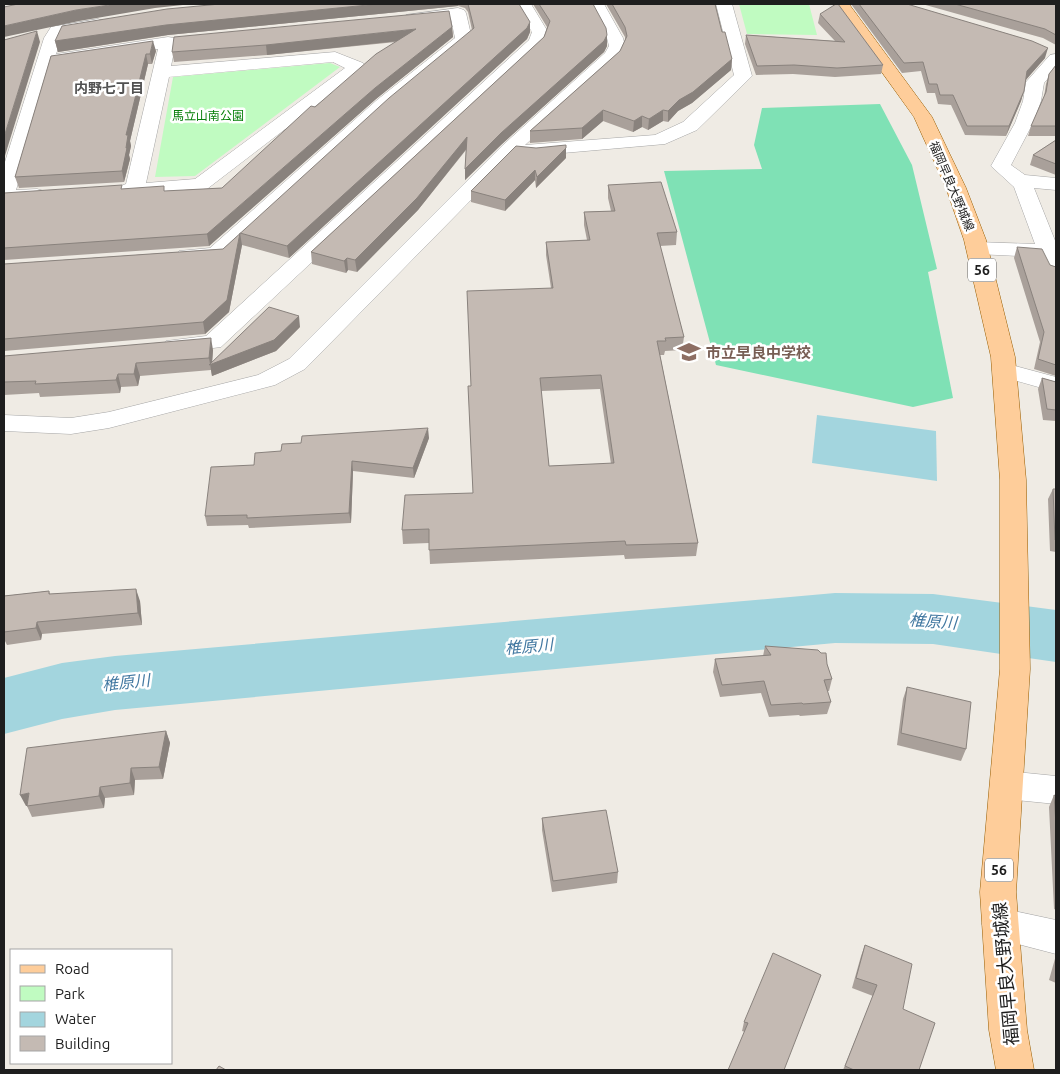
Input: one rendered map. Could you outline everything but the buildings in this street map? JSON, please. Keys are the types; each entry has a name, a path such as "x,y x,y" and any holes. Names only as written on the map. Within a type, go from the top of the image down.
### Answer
{"main road":[{"name":"福岡早良大野城線","path":"841,4 923,117 956,188 977,248 1003,357 1013,480 1012,572 1015,669 998,892 1008,1030 1015,1070"}],"street":[{"path":"156,347 213,342 537,42 540,32 523,4"},
{"path":"4,423 71,426 109,420 266,380 297,364 510,149 612,56 617,46 615,38 596,4"},
{"path":"510,149 536,151 658,140 690,126 743,76 724,4"},
{"path":"168,257 216,254 383,104 464,39 458,13 390,20"},
{"path":"39,35 113,21"},
{"path":"51,194 4,197 44,61 52,38 57,31"},
{"path":"44,61 187,40"},
{"path":"135,189 168,42"},
{"path":"1052,53 1035,82 1032,100 1024,123 1001,166 1020,181 1052,260"},
{"path":"107,191 200,185 357,67 335,56 161,72"},
{"path":"1020,181 1056,184"},
{"path":"977,248 1052,260"},
{"path":"1004,370 1056,385"},
{"path":"1006,785 1056,790"},
{"path":"1000,924 1056,937"}],"green space":[{"path":"739,4 809,4 817,35 747,34"},
{"name":"馬立山南公園","path":"330,63 340,67 195,176 155,177 173,77"},
{"path":"880,104 912,165 937,269 928,272 953,398 913,407 716,365 664,171 762,169 754,145 762,108"}],"water":[{"path":"817,415 936,431 937,481 812,463"}],"waterway":[{"name":"椎原川","path":"4,706 62,691 115,683 835,618 933,619 1056,636"}],"place":[{"name":"市立早良中学校","path":"689,352"}],"district":[{"name":"内野七丁目","path":"109,88"}]}
